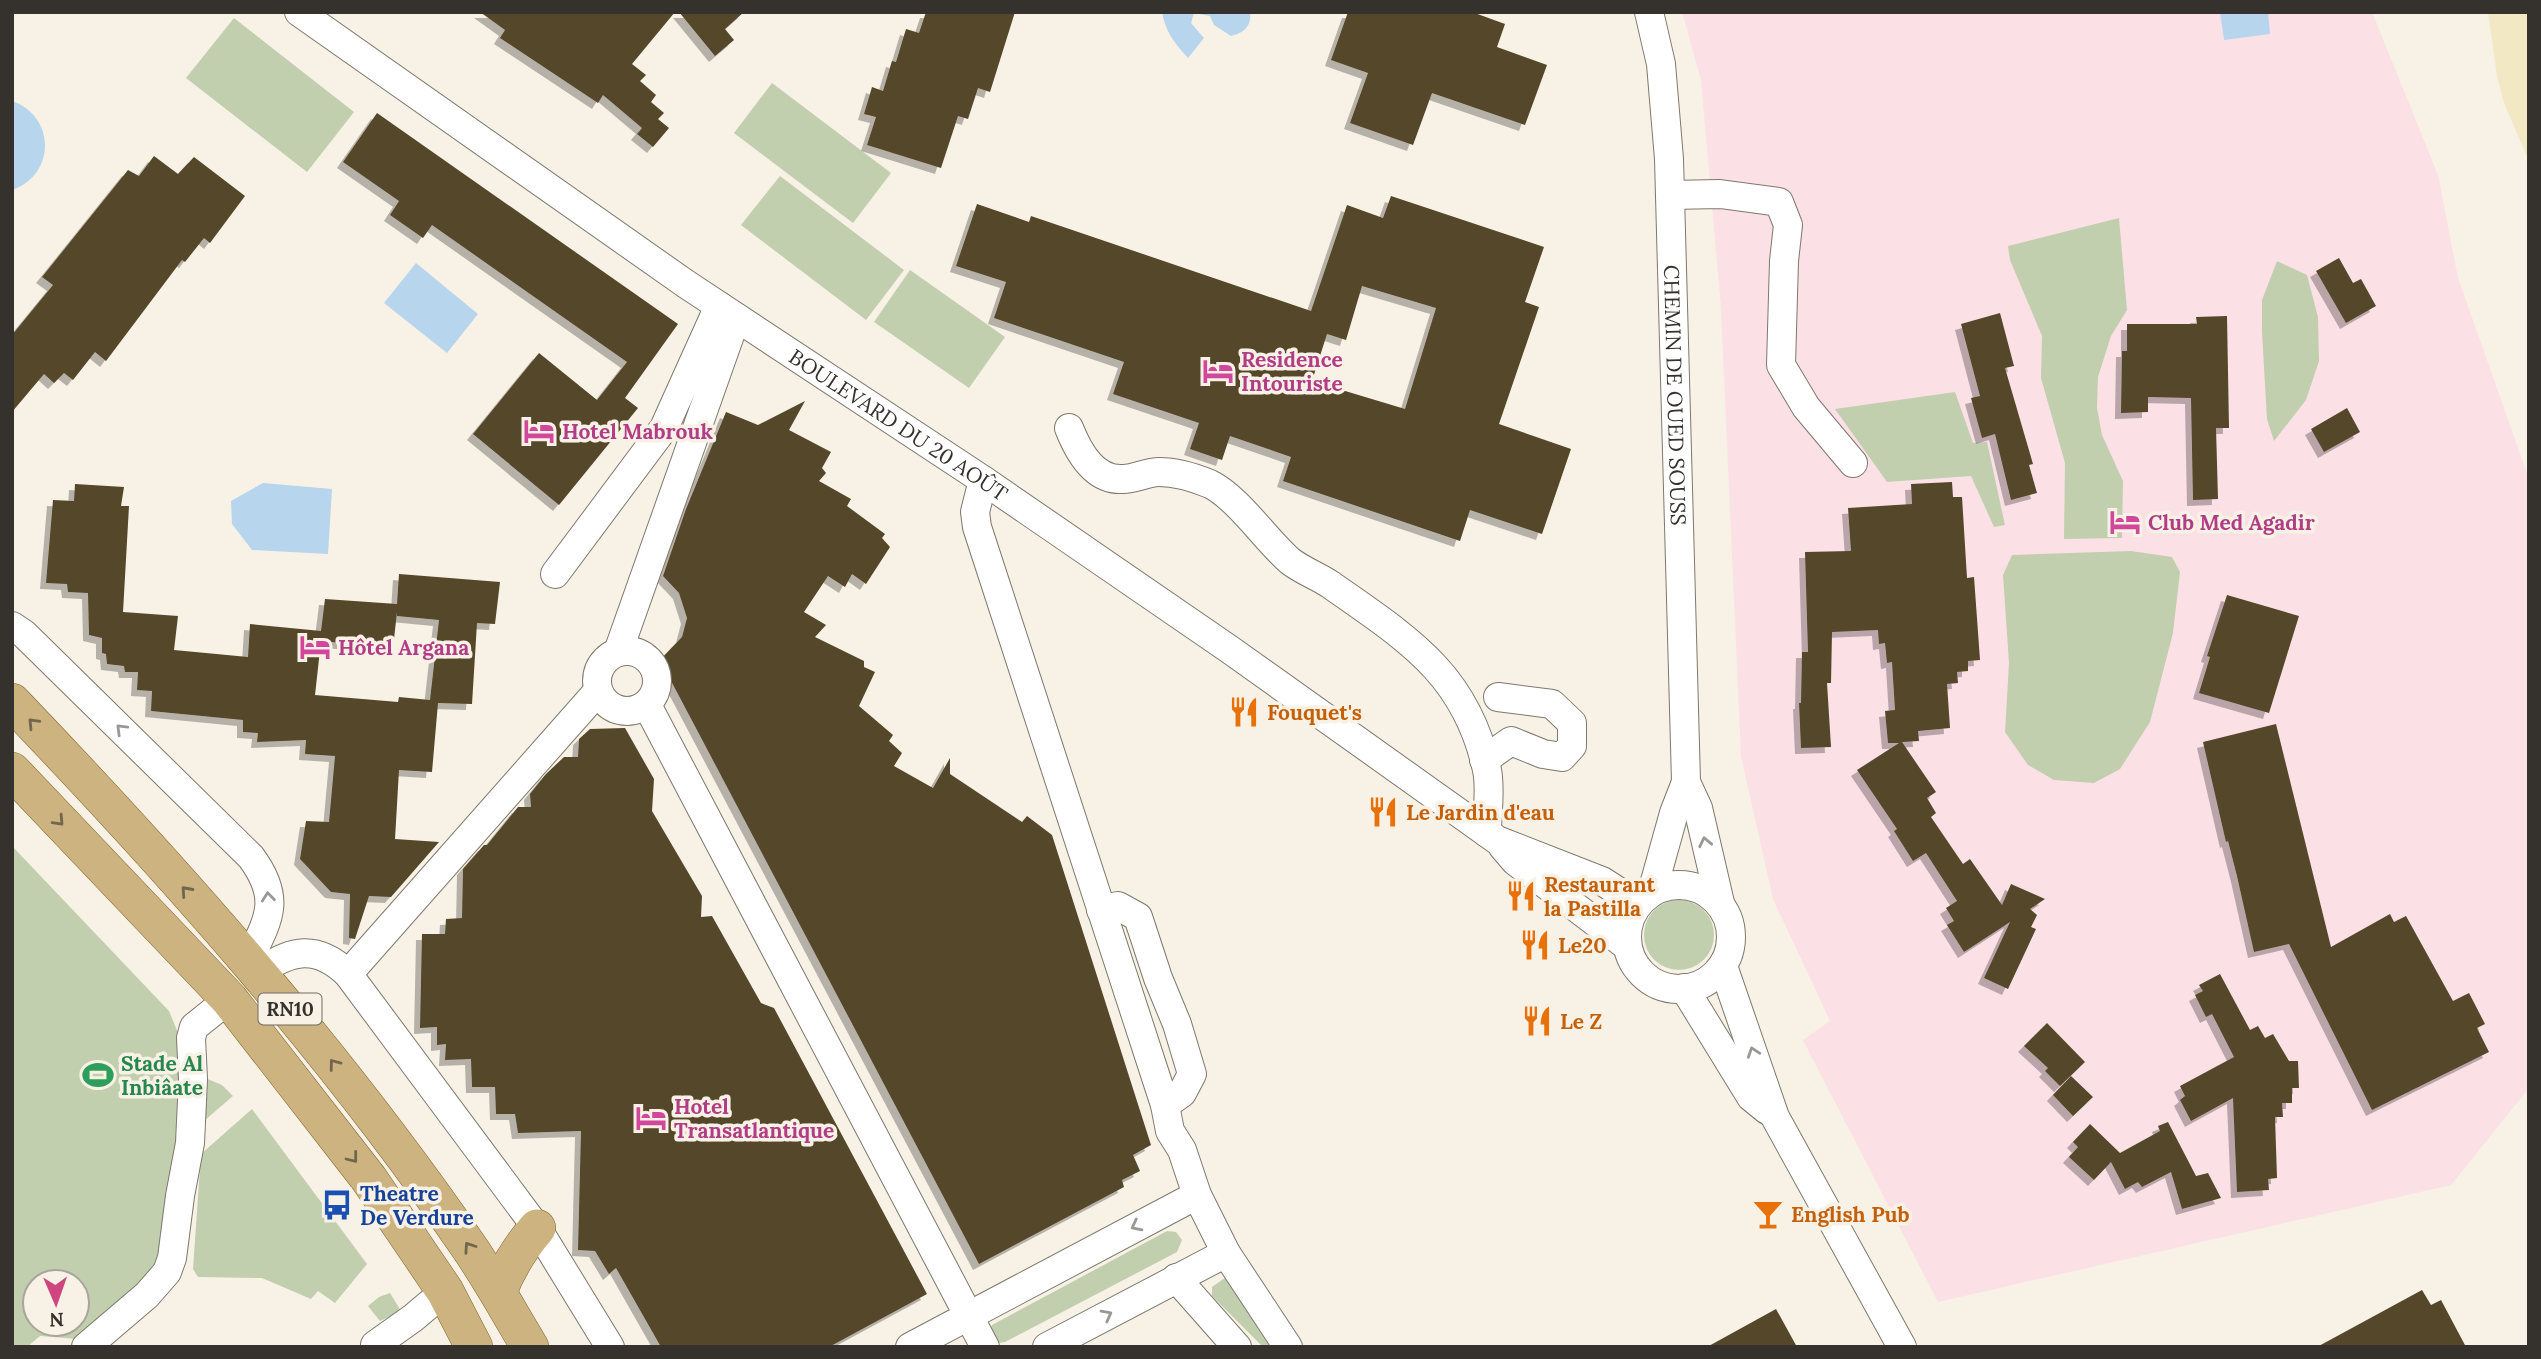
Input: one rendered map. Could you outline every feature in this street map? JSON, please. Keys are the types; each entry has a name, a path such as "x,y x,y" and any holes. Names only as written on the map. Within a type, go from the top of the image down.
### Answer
{"main road":[{"name":"RN10","path":"12,702 94,788 304,1025 471,1249 530,1347"},
{"name":"RN10","path":"12,771 229,999 369,1179 445,1291 474,1347"},
{"path":"498,1293 507,1269 520,1247 537,1228"}],"street":[{"name":"BOULEVARD DU 20 AOÛT","path":"299,12 727,312 983,480 1229,649 1492,836 1515,862 1627,946"},
{"name":"CHEMIN DE OUED SOUSS","path":"1645,898 1663,859 1674,813 1686,782 1670,195 1661,64 1649,12"},
{"path":"1670,195 1720,194 1779,202 1788,225 1784,261 1782,365 1806,407 1853,463"},
{"path":"555,574 664,428 727,312"},
{"path":"618,652 727,312"},
{"path":"1069,428 1077,447 1104,477 1122,480 1156,472 1183,474 1214,486 1293,563 1328,583 1413,644 1452,684 1474,727 1488,772 1492,836"},
{"path":"983,480 975,512 977,527 1165,1105 1170,1131 1182,1150 1197,1195 1226,1253 1289,1347"},
{"path":"12,626 24,634 251,857 262,872 269,890 268,918 253,967"},
{"path":"618,652 641,654 656,672 654,695 647,705 636,710 613,708 604,701 598,691 600,667 607,658 618,652"},
{"path":"348,974 598,691"},
{"path":"1484,760 1511,741 1543,754 1562,757 1572,746 1572,723 1552,704 1498,697"},
{"path":"647,705 985,1347"},
{"name":"CHEMIN DE OUED SOUSS","path":"1686,782 1698,808 1720,903"},
{"name":"BOULEVARD DU 20 AOÛT","path":"1492,836 1645,898"},
{"path":"1680,884 1709,893 1720,903 1732,934 1730,951 1723,966 1706,982 1684,988 1670,988 1644,976 1633,962 1627,946 1627,931 1630,917 1645,898 1666,886 1680,884"},
{"path":"253,967 289,954 306,953 322,955 336,962 348,974 537,1228 610,1347"},
{"path":"1723,966 1776,1117 1902,1347"},
{"path":"1684,988 1751,1097 1776,1117"},
{"path":"86,1347 147,1295 167,1272 174,1246 190,1143 193,1079 191,1038 194,1027 229,999"},
{"path":"910,1347 1197,1195"},
{"path":"1047,1347 1226,1253"},
{"path":"1176,1278 1237,1347"},
{"path":"375,1345 445,1291"}],"shaded area":[{"path":"1682,12 2372,12 2438,175 2458,278 2529,479 2529,1088 2451,1185 1938,1302 1803,1040 1830,1021 1773,899 1741,756 1721,308 1701,80"}],"green space":[{"path":"234,18 354,112 307,172 186,78"},
{"path":"772,83 891,173 853,223 734,133"},
{"path":"780,176 904,270 866,320 741,225"},
{"path":"2119,218 2127,310 2111,336 2098,377 2097,408 2102,435 2123,481 2122,538 2064,539 2065,463 2041,378 2042,336 2010,260 2008,246"},
{"path":"2277,261 2307,275 2318,317 2319,361 2306,400 2274,441 2267,419 2262,300"},
{"path":"910,270 1005,337 969,388 874,322"},
{"path":"1955,392 1973,443 1987,442 2005,525 1994,527 1971,476 1887,482 1835,409"},
{"path":"2131,551 2172,557 2180,572 2173,633 2150,722 2120,769 2094,783 2054,780 2028,765 2005,732 2009,663 2003,575 2012,555"},
{"name":"Stade Al Inbiâate","path":"12,846 169,1011 183,1045 168,1257 91,1326 91,1268 21,1268 21,1338 38,1338 27,1347 12,1347"},
{"path":"1686,900 1699,906 1708,915 1712,921 1712,949 1704,960 1693,968 1672,970 1654,960 1646,949 1644,928 1654,910 1665,902"},
{"path":"205,1078 222,1085 233,1096 204,1121"},
{"path":"252,1109 367,1264 335,1303 318,1291 311,1299 262,1278 198,1277 193,1269 201,1154"},
{"path":"1167,1231 1176,1232 1182,1240 1177,1252 1005,1342 993,1344 988,1334 992,1325"},
{"path":"1229,1275 1281,1347 1263,1347 1212,1296 1212,1287"},
{"path":"390,1293 401,1311 380,1321 368,1306 379,1297"}],"sand":[{"path":"2488,12 2529,12 2529,161 2504,103 2497,76"}],"water":[{"path":"1162,12 1250,12 1250,21 1240,33 1231,36 1214,25 1210,16 1194,13 1191,23 1204,38 1188,58 1171,37"},
{"path":"2220,12 2268,12 2270,34 2224,40"},
{"path":"12,101 37,119 45,146 37,172 12,190"},
{"path":"416,263 478,314 447,353 384,303"},
{"path":"263,483 332,489 328,554 252,550 232,524 231,501"}],"building":[{"path":"480,12 675,12 632,64 646,75 640,81 656,95 651,102 664,113 658,119 669,128 653,147 637,134 642,128 603,95 598,103 500,38 505,30"},
{"path":"679,12 744,12 725,29 734,40 715,56"},
{"path":"926,12 1015,12 990,92 978,88 968,119 958,116 941,168 867,145 876,117 864,114 872,87 883,91 892,61 896,62 906,29 919,33"},
{"path":"1348,12 1472,12 1505,24 1497,47 1547,65 1525,125 1432,93 1413,145 1350,123 1368,73 1331,60"},
{"path":"377,113 678,324 625,398 638,408 559,505 473,434 539,353 597,400 627,362 432,225 423,238 390,215 399,201 343,162"},
{"path":"154,156 178,174 194,157 245,196 210,243 204,238 185,262 182,260 106,361 95,352 73,380 64,373 54,383 44,374 12,412 12,335 53,285 42,277 128,170 139,176"},
{"name":"Residence Intouriste","path":"1391,196 1544,247 1525,302 1539,307 1499,424 1571,449 1542,534 1470,510 1460,541 1283,481 1291,457 1230,436 1222,460 1190,449 1199,423 1113,394 1124,362 994,318 1006,282 956,266 977,204 1029,222 1031,216 1311,311 1347,205 1383,218","holes":["1362,286 1436,308 1405,409 1312,381 1327,334 1346,340"]},
{"path":"2339,258 2353,283 2361,279 2376,306 2346,323 2316,271"},
{"path":"2000,313 2014,366 2005,368 2033,464 2029,465 2037,493 2011,500 1995,434 1982,438 1971,398 1980,396 1961,324"},
{"path":"2227,316 2229,428 2216,428 2218,499 2193,500 2191,398 2148,397 2148,412 2121,413 2122,351 2127,351 2127,324 2197,324 2196,317"},
{"path":"805,401 789,430 831,452 822,468 826,473 819,481 851,499 847,506 885,534 882,538 890,547 866,584 852,574 845,587 828,576 804,612 826,625 815,637 864,661 864,667 875,672 859,706 893,735 889,741 902,753 894,766 933,788 950,758 950,774 1022,822 1027,816 1052,835 1151,1145 1133,1155 1140,1171 1122,1180 1124,1187 979,1264 660,660 682,637 687,618 679,593 663,576 686,509 726,412 758,425"},
{"path":"2347,408 2360,432 2324,452 2311,429"},
{"path":"1952,482 1953,497 1962,497 1967,578 1974,577 1980,660 1968,661 1968,671 1957,672 1958,683 1947,684 1950,728 1918,731 1919,741 1902,742 1936,792 1927,798 1936,813 1931,817 1963,864 1970,859 2002,905 2011,884 2045,899 2030,909 2037,915 2031,927 2036,929 2008,989 1984,978 2010,922 1964,952 1947,925 1954,921 1946,908 1957,901 1926,853 1913,861 1894,831 1897,829 1857,770 1899,743 1888,743 1885,711 1895,710 1892,662 1887,663 1885,643 1879,644 1878,630 1832,632 1831,683 1827,683 1831,747 1801,748 1799,703 1802,652 1808,652 1805,552 1851,551 1848,508 1912,504 1911,484"},
{"path":"75,484 124,487 121,506 129,506 123,612 178,616 174,650 248,657 250,624 321,631 325,599 397,604 399,574 500,582 495,624 477,623 472,704 438,703 432,772 399,770 395,839 439,842 391,897 369,896 355,939 349,938 350,894 331,892 300,859 306,821 329,822 335,756 305,754 306,740 257,742 258,733 243,732 243,720 151,711 152,691 137,690 138,672 125,672 124,666 107,664 106,654 102,653 102,638 89,635 88,593 68,592 67,584 46,583 53,500 74,501","holes":["397,612 397,616 439,620 430,700 399,697 398,702 315,695 321,641 393,648"]},
{"path":"2227,595 2299,616 2269,713 2199,693 2210,657 2207,656"},
{"path":"2276,724 2331,947 2390,914 2394,922 2406,916 2453,1001 2469,993 2485,1024 2477,1028 2489,1052 2372,1110 2289,944 2254,952 2237,876 2228,841 2226,842 2203,742"},
{"path":"625,728 654,779 652,811 702,896 701,917 712,916 761,1003 774,1008 927,1294 829,1347 661,1347 616,1268 609,1274 595,1251 578,1250 581,1131 518,1133 515,1114 496,1114 495,1087 472,1087 471,1059 445,1060 446,1044 437,1045 437,1027 420,1028 422,934 445,934 446,919 462,918 463,869 518,807 531,807 530,794 546,774 564,757 578,757 579,739 590,729"},
{"path":"2220,974 2250,1030 2258,1026 2265,1038 2273,1034 2289,1061 2298,1061 2299,1088 2292,1088 2292,1103 2282,1103 2283,1117 2275,1117 2277,1178 2268,1179 2269,1190 2237,1192 2233,1098 2191,1121 2180,1100 2185,1096 2180,1086 2234,1057 2212,1014 2206,1017 2195,995 2203,991 2199,985"},
{"path":"2047,1023 2085,1062 2060,1086 2045,1071 2048,1068 2024,1046"},
{"path":"2071,1076 2093,1097 2073,1116 2053,1095"},
{"path":"2168,1122 2196,1176 2208,1173 2221,1198 2182,1209 2171,1172 2142,1187 2138,1182 2125,1189 2111,1162 2094,1180 2069,1157 2078,1147 2073,1142 2090,1124 2120,1153 2160,1131 2158,1126"},
{"path":"2422,1290 2431,1305 2441,1300 2466,1347 2317,1347"},
{"path":"1776,1309 1797,1347 1707,1347"}],"place":[{"name":"Residence Intouriste","path":"1218,371"},
{"name":"Hotel Mabrouk","path":"539,431"},
{"name":"Club Med Agadir","path":"2125,522"},
{"name":"Hôtel Argana","path":"315,647"},
{"name":"Fouquet's","path":"1244,712"},
{"name":"Le Jardin d'eau","path":"1383,812"},
{"name":"Restaurant la Pastilla","path":"1521,896"},
{"name":"Le20","path":"1535,945"},
{"name":"Le Z","path":"1537,1021"},
{"name":"Stade Al Inbiâate","path":"98,1075"},
{"name":"Hotel Transatlantique","path":"651,1118"},
{"name":"Theatre De Verdure","path":"337,1205"},
{"name":"English Pub","path":"1768,1214"}]}
